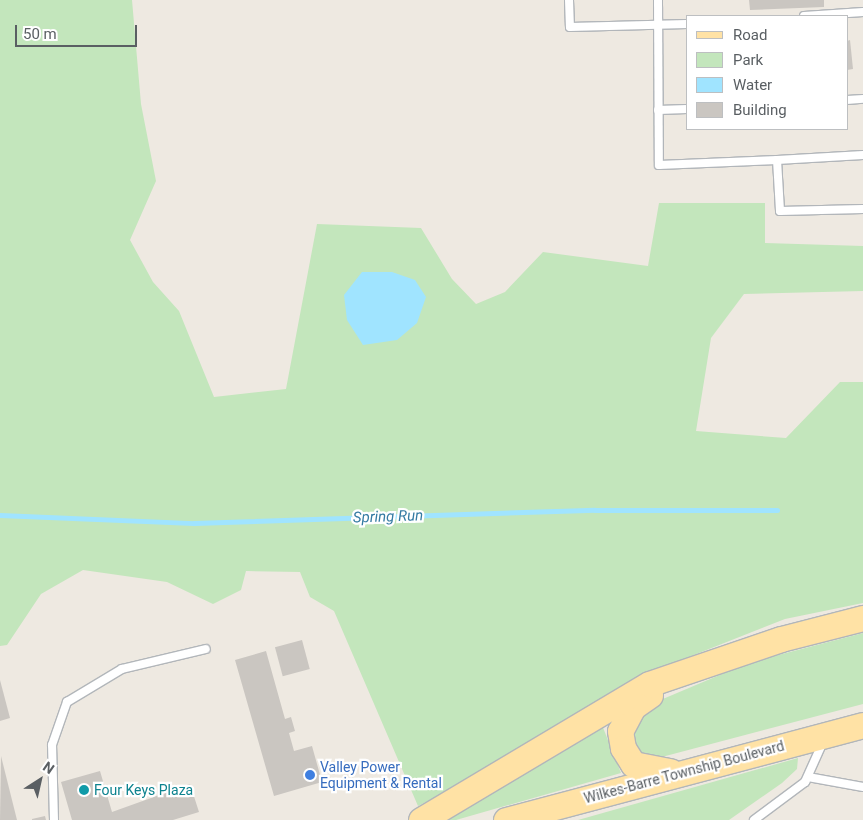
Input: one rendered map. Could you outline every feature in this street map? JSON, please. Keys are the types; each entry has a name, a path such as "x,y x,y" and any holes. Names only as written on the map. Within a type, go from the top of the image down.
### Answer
{"main road":[{"path":"684,771 633,764 620,731 633,707 672,680 740,652 863,618"},
{"path":"421,820 649,684 672,680"},
{"name":"Wilkes-Barre Township Boulevard","path":"506,820 684,771 863,725"}],"lane":[{"path":"568,0 570,27 686,24"},
{"path":"658,0 659,165 863,155"},
{"path":"819,15 863,12"},
{"path":"848,100 863,100"},
{"path":"658,110 686,109"},
{"path":"777,160 780,211 863,209"},
{"path":"54,820 52,745 67,702 122,668 206,649"},
{"path":"754,820 791,796 808,777 826,735"},
{"path":"808,777 863,787"}],"green space":[{"path":"0,0 132,0 141,104 156,181 130,240 153,282 179,311 214,397 286,389 317,224 421,228 452,279 476,304 505,292 543,252 648,266 659,203 765,203 765,243 863,246 863,291 744,294 711,338 696,431 786,438 840,382 863,382 863,603 785,619 661,668 484,773 418,806 334,611 310,597 300,572 246,571 241,590 213,604 167,582 83,570 41,594 7,645 0,646"},
{"path":"863,633 863,704 658,758 645,756 635,746 631,729 651,704 748,663"},
{"path":"602,725 621,773 456,820 440,820"},
{"path":"798,758 797,769 782,783 729,820 578,820"}],"water":[{"path":"362,272 392,272 415,280 426,297 417,323 397,340 363,345 347,320 344,295"}],"building":[{"path":"749,0 824,0 824,7 750,10"},
{"path":"850,40 853,69 848,70 848,41"},
{"path":"302,640 310,669 283,676 275,647"},
{"path":"266,651 285,719 291,717 295,731 289,733 294,751 312,746 322,782 274,796 235,660"},
{"path":"0,680 10,718 0,721"},
{"path":"1,756 17,820 0,820"},
{"name":"Four Keys Plaza","path":"100,771 112,812 190,784 199,812 173,820 72,820 61,782"},
{"path":"45,816 46,820 32,820 32,819"}],"waterway":[{"name":"Spring Run","path":"0,515 194,523 595,510 777,510"}],"place":[{"name":"Valley Power Equipment & Rental","path":"310,775"},
{"name":"Four Keys Plaza","path":"84,790"}]}
